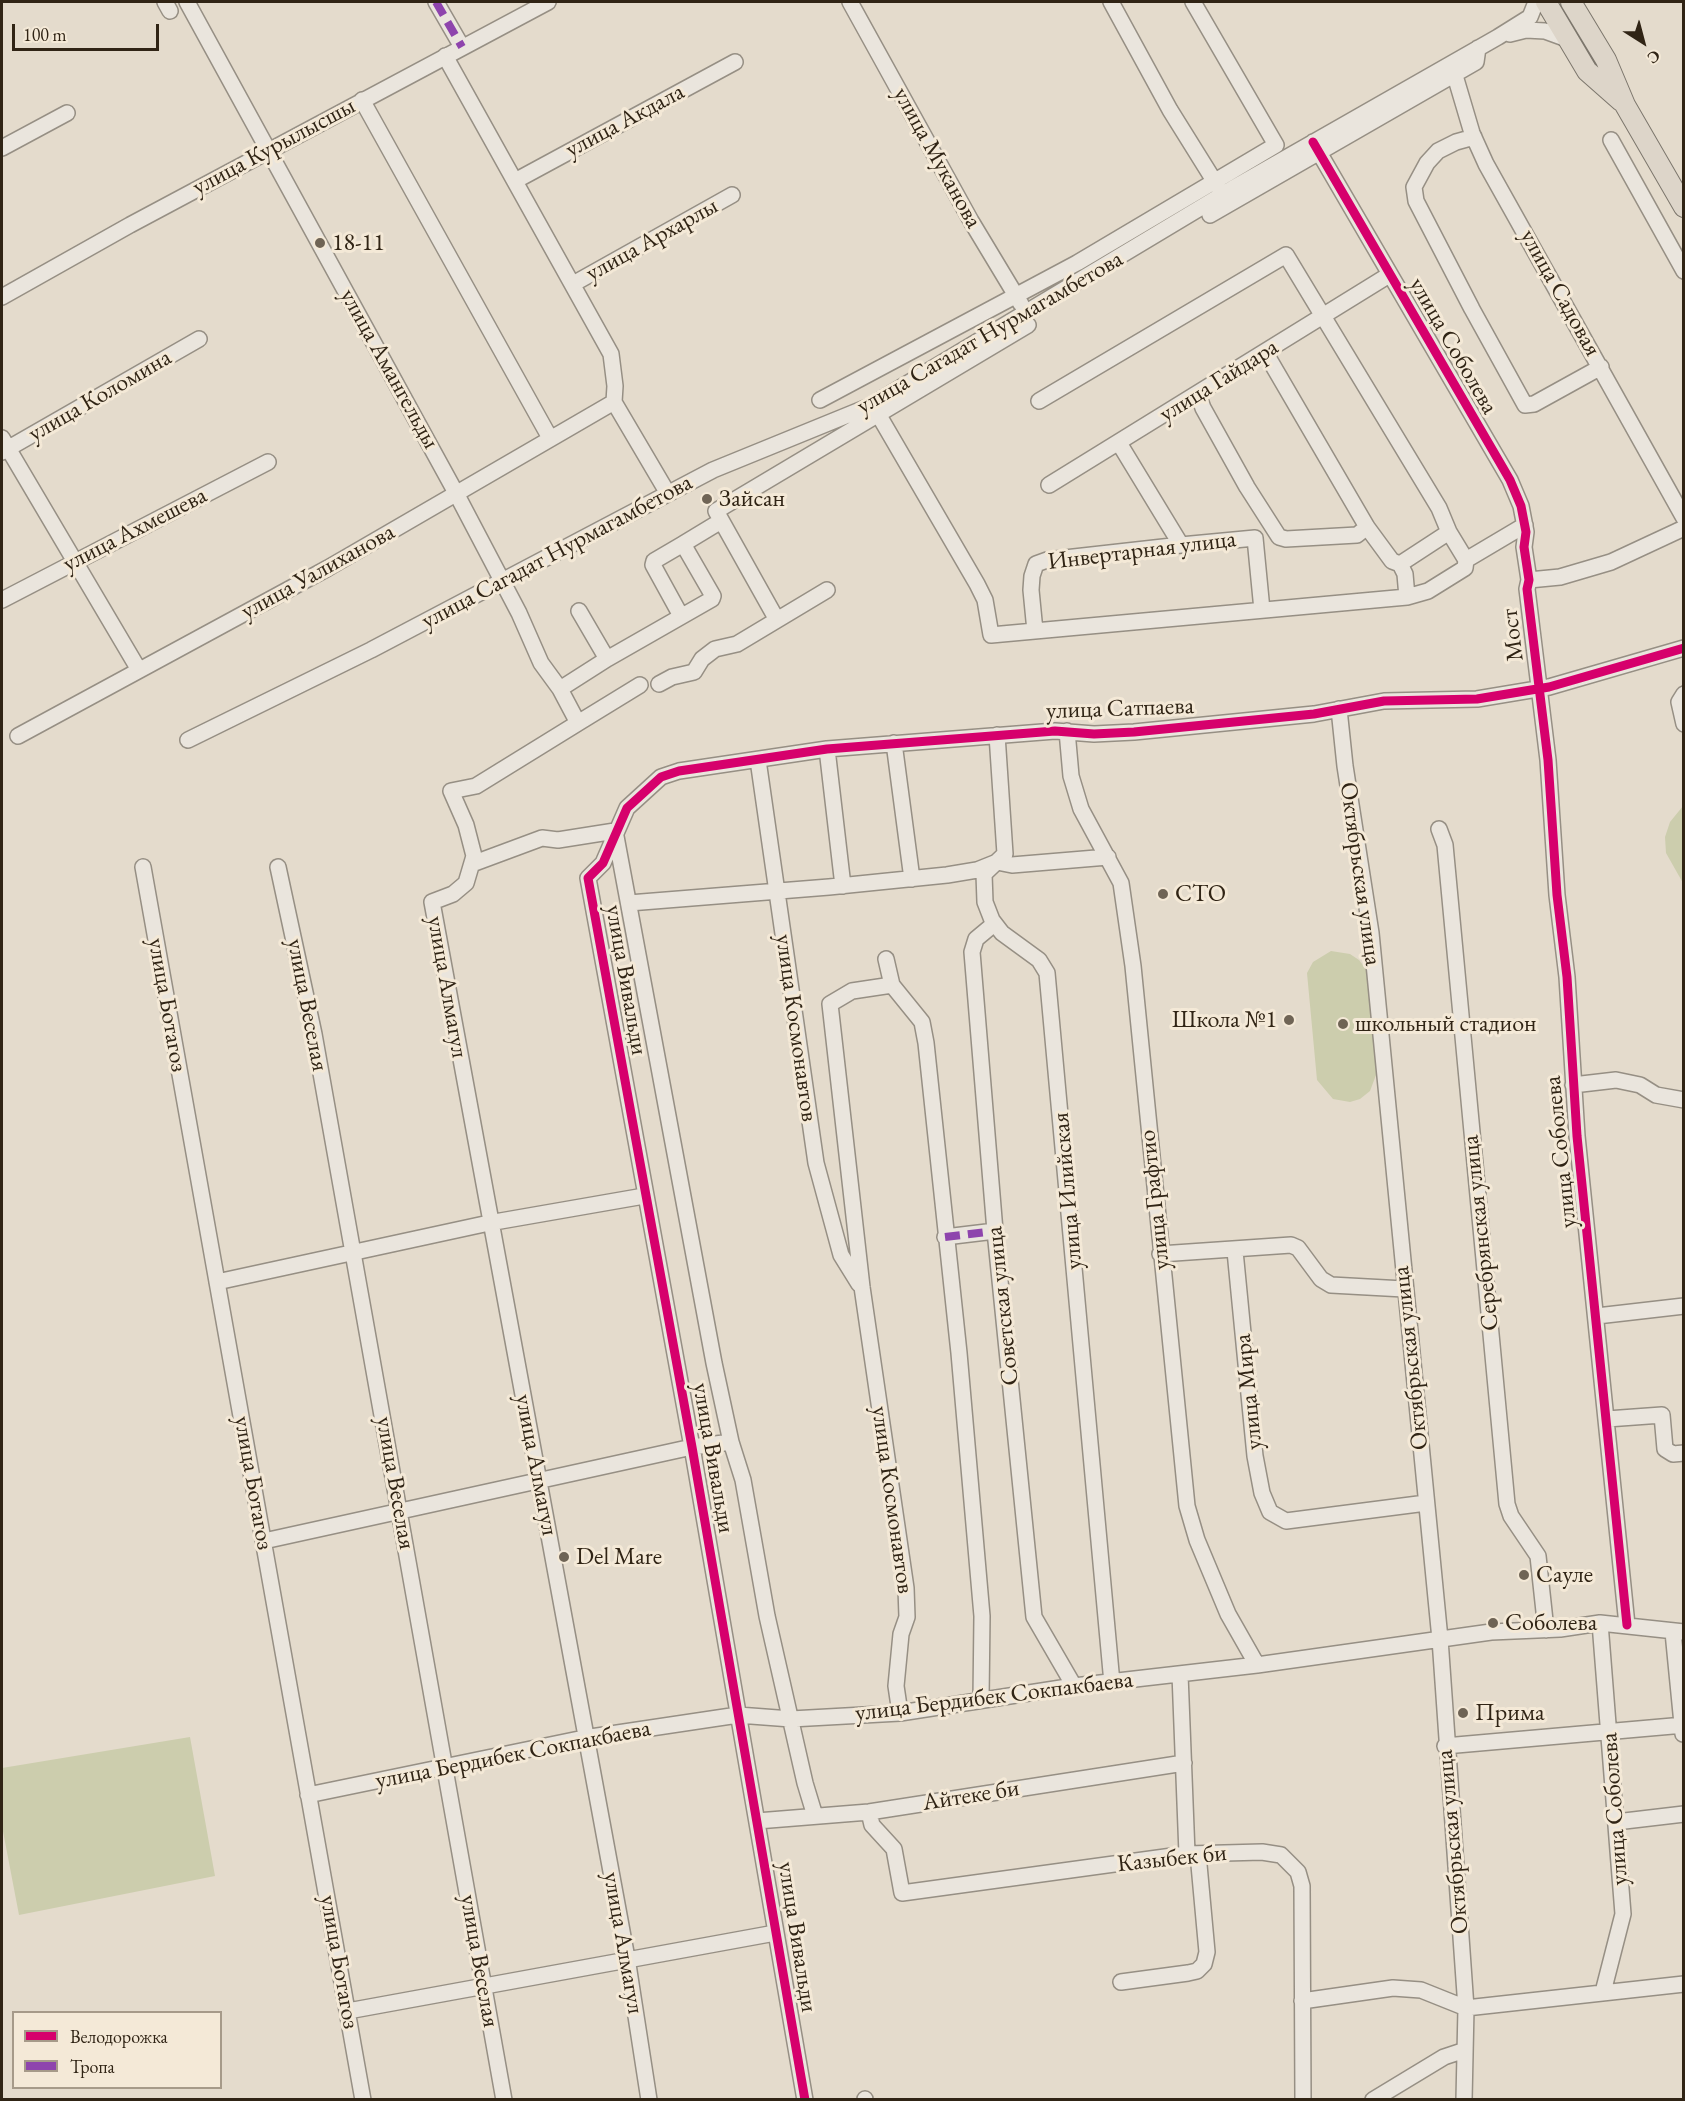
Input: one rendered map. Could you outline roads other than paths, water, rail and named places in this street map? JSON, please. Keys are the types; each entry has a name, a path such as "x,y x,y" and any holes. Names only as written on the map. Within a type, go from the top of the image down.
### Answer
{"main road":[{"path":"1546,2 1587,71 1625,105"},
{"path":"1571,2 1606,60 1625,105 1683,207"}],"street":[{"name":"улица Амангельды","path":"187,2 456,493 541,663 560,689 578,723"},
{"path":"436,2 462,47"},
{"name":"улица Курылысшы","path":"2,297 362,100 548,2"},
{"name":"улица Муканова","path":"850,2 970,221 1027,313"},
{"path":"1111,2 1170,110 1215,180 1222,195"},
{"path":"820,400 1077,263 1276,144 1194,2"},
{"name":"улица Сагадат Нурмагамбетова","path":"188,740 371,650 667,492 743,456 876,410 1027,313 1222,195 1316,146 1450,70 1478,48 1530,17 1536,2"},
{"name":"улица Сагадат Нурмагамбетова","path":"1498,36 1526,30 1555,33 1567,39"},
{"path":"445,56 611,354 615,386 614,402 667,492"},
{"path":"1587,71 1594,73 1600,70 1606,60"},
{"name":"улица Акдала","path":"515,181 735,62"},
{"name":"улица Садовая","path":"1450,70 1486,164 1683,518"},
{"path":"362,100 550,438"},
{"path":"2,148 67,113"},
{"path":"1474,137 1456,142 1438,151 1427,163 1414,187 1416,201 1472,309 1526,405 1534,404 1601,367"},
{"path":"1611,140 1683,271"},
{"path":"777,620 716,512 876,410 1316,146"},
{"name":"улица Соболева","path":"1316,146 1510,480 1521,506 1525,525 1524,547 1528,585"},
{"name":"улица Архарлы","path":"573,284 732,195"},
{"path":"876,410 978,584 985,600 991,635 1407,597 1428,591 1465,568 1466,560 1439,508 1286,255 1040,401"},
{"name":"улица Гайдара","path":"1049,485 1389,275"},
{"name":"улица Коломина","path":"4,446 199,339"},
{"path":"1265,351 1367,527 1388,555 1400,564 1405,574 1407,597"},
{"path":"1198,394 1203,408 1247,487 1279,537 1286,539 1357,535 1367,527"},
{"name":"улица Уалиханова","path":"18,736 328,567 614,402"},
{"path":"1119,443 1180,545"},
{"path":"4,446 75,560 139,670"},
{"name":"улица Ахмешева","path":"2,600 75,560 268,462"},
{"path":"681,616 653,565 654,561 721,521"},
{"path":"1466,560 1525,525"},
{"path":"1528,585 1611,562 1683,528"},
{"path":"1400,564 1449,531"},
{"name":"Инвертарная улица","path":"1035,632 1031,590 1036,564 1047,560 1180,545 1256,538 1262,610"},
{"path":"560,689 713,596 683,544"},
{"name":"Мост","path":"1528,585 1538,682"},
{"path":"659,684 672,677 694,672 702,659 715,649 737,644 827,590"},
{"path":"579,611 607,659"},
{"name":"улица Сатпаева","path":"615,831 627,808 661,777 679,771 827,749 1067,731 1094,734 1134,732 1339,709 1384,701 1477,699 1538,682 1683,648"},
{"name":"улица Соболева","path":"1538,682 1548,760 1557,895 1567,977 1573,1085 1627,1625"},
{"path":"472,864 474,856 466,825 451,791 476,786 640,685"},
{"path":"1683,694 1679,702 1683,724"},
{"name":"Октябрьская улица","path":"1339,709 1345,766 1371,933 1440,1639 1445,1746 1466,2008 1464,2100"},
{"name":"улица Графтио","path":"1067,731 1071,776 1081,809 1121,883 1133,966 1187,1506 1197,1540 1228,1614 1257,1665"},
{"name":"улица Илийская","path":"997,735 1005,854 984,874 985,902 994,924 1011,941 1039,960 1047,973 1112,1683"},
{"path":"894,743 912,879"},
{"path":"827,749 843,886"},
{"name":"улица Космонавтов","path":"758,760 816,1163 840,1255 862,1287"},
{"name":"Серебрянская улица","path":"1439,829 1445,845 1507,1504 1511,1516 1538,1556 1546,1630"},
{"path":"472,864 542,838 558,840 615,831 714,1363 731,1442 743,1480 767,1616 815,1816"},
{"name":"улица Вивальди","path":"615,831 603,863 588,878 644,1196 692,1447 775,1933 806,2100"},
{"path":"629,903 912,879 977,870 997,862 1012,865 1108,857"},
{"name":"улица Алмагул","path":"472,864 466,883 453,894 432,902 489,1223 540,1480 584,1738 627,1958 649,2100"},
{"name":"улица Ботагоз","path":"143,867 363,2100"},
{"name":"улица Веселая","path":"278,867 314,1034 351,1253 400,1510 504,2100"},
{"name":"Советская улица","path":"994,924 976,939 972,952 995,1231 1034,1617 1074,1686"},
{"path":"886,959 892,985 918,1015 926,1043 959,1353 982,1616 981,1699"},
{"name":"улица Космонавтов","path":"892,985 852,991 830,1004 862,1287 906,1588 907,1617 901,1634 896,1686 900,1713"},
{"path":"1573,1085 1616,1080 1640,1085 1656,1095 1683,1100"},
{"path":"217,1282 489,1223 644,1196"},
{"path":"945,1237 995,1231"},
{"path":"1160,1254 1235,1251 1292,1245 1298,1248 1321,1278 1331,1286 1404,1289"},
{"name":"улица Мира","path":"1235,1251 1255,1456 1262,1493 1270,1512 1286,1521 1425,1503"},
{"path":"1597,1316 1683,1306"},
{"path":"1607,1419 1662,1415 1665,1449 1673,1454 1683,1453"},
{"path":"264,1541 692,1447 731,1442"},
{"name":"улица Соболева","path":"1600,1623 1623,1914 1603,1992"},
{"name":"улица Бердибек Сокпакбаева","path":"308,1796 584,1738 738,1715 791,1719 900,1713 1074,1686 1257,1665 1491,1632 1546,1630 1600,1623 1678,1632"},
{"path":"1445,1746 1609,1731 1683,1728 1678,1632"},
{"path":"1121,1982 1197,1971 1204,1964 1207,1952 1193,1854 1184,1763 1180,1674"},
{"name":"Айтеке би","path":"757,1821 869,1812 1184,1763"},
{"name":"Казыбек би","path":"869,1812 872,1826 894,1849 902,1893 1193,1854 1262,1852 1281,1855 1298,1872 1302,1886 1303,2100"},
{"path":"1616,1822 1683,1814"},
{"path":"348,2011 627,1958 775,1933"},
{"path":"1302,2001 1393,1988 1421,1990 1466,2008 1683,1984"},
{"path":"1373,2100 1444,2057 1465,2050"}],"place":[{"name":"18-11","path":"320,243"},
{"name":"Зайсан","path":"707,499"},
{"name":"СТО","path":"1163,894"},
{"name":"Школа №1","path":"1289,1020"},
{"name":"школьный стадион","path":"1343,1024"},
{"name":"Del Mare","path":"564,1557"},
{"name":"Сауле","path":"1524,1575"},
{"name":"Соболева","path":"1493,1623"},
{"name":"Прима","path":"1463,1713"}]}
